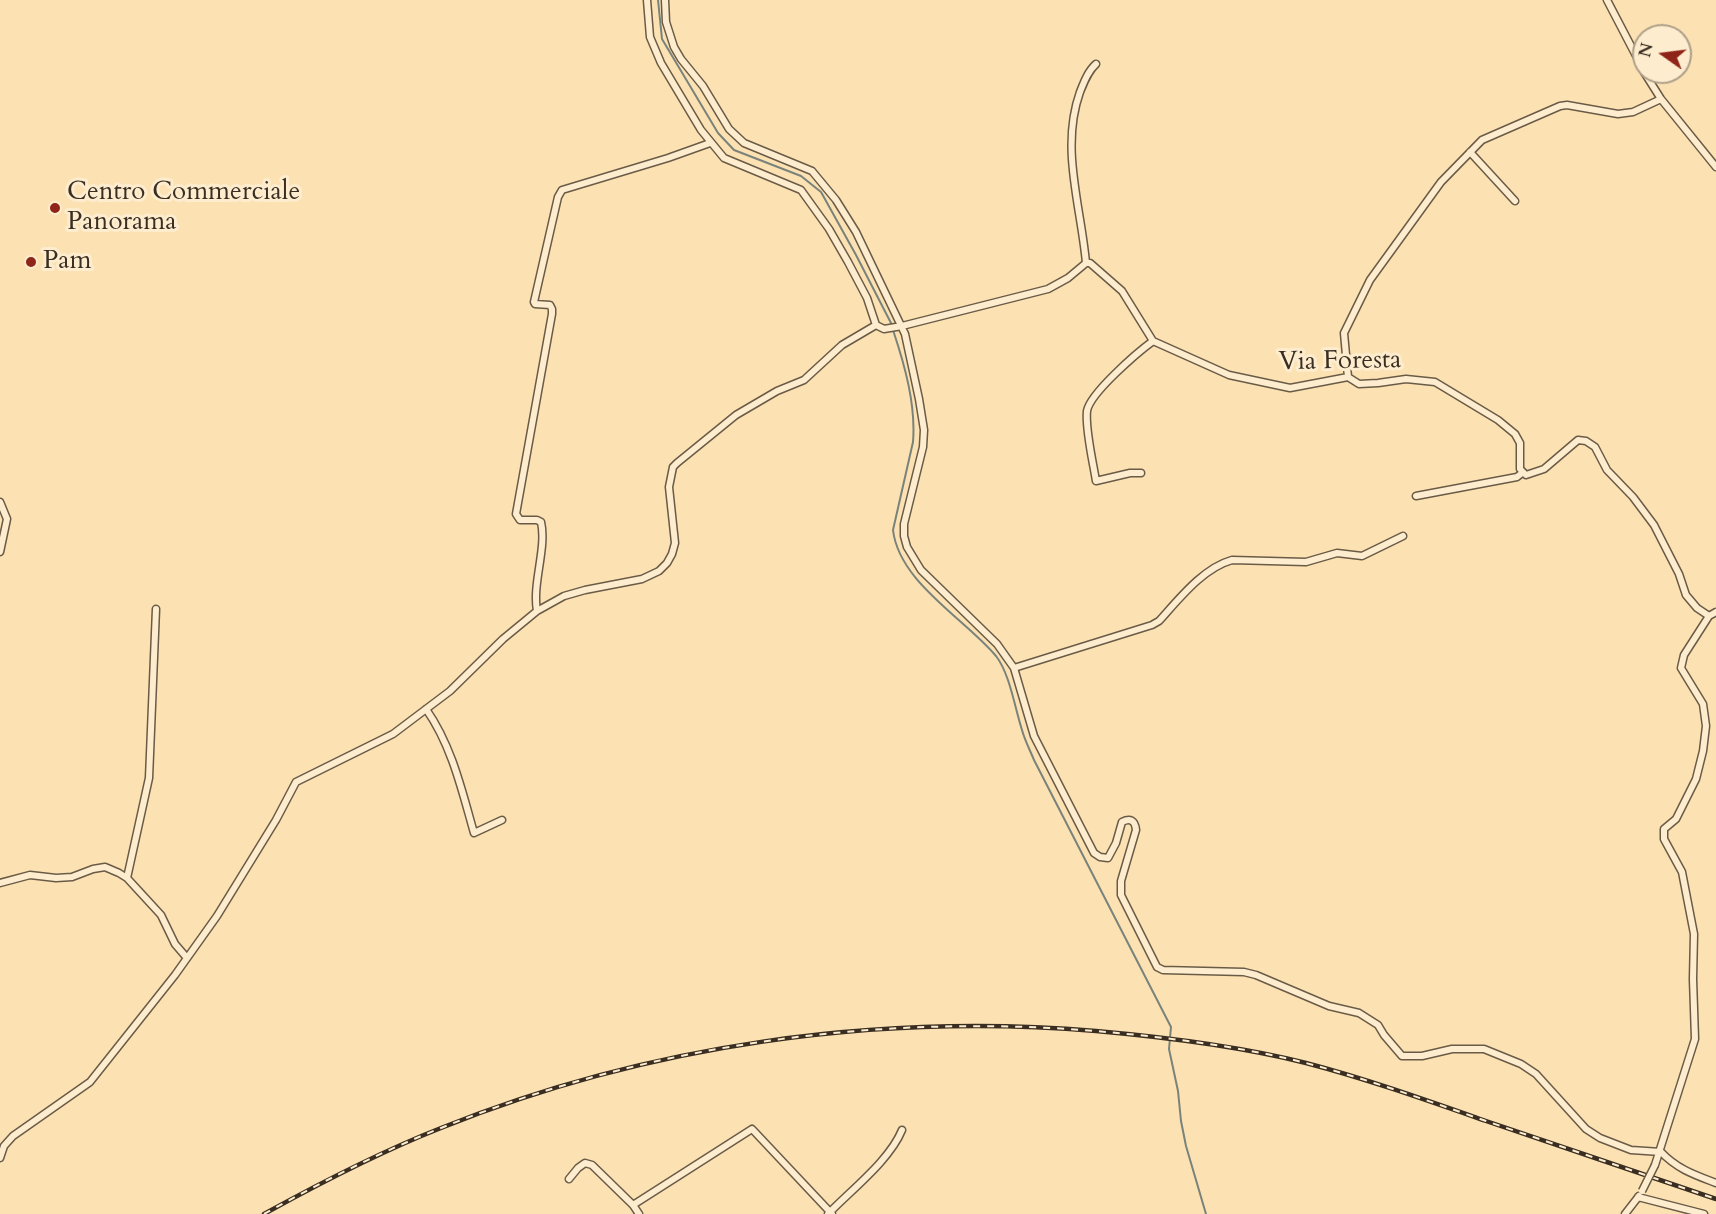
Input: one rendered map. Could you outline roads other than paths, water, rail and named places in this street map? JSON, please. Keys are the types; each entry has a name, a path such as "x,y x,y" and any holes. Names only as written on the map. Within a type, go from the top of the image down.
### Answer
{"street":[{"path":"647,0 650,37 661,63 710,143 724,158 801,190 829,229 848,262 867,298 876,325 884,329 900,326 1048,289 1068,278 1086,263"},
{"path":"665,0 666,22 675,47 681,59 703,86 729,129 744,143 812,171 836,200 856,232 900,326 915,374 924,430 919,470 904,524 907,547 921,570 997,644 1014,668 1034,736 1094,853 1108,858 1116,843 1122,822 1132,820 1136,824 1137,830 1121,881 1121,895 1157,967 1163,970 1244,972 1256,975 1329,1006 1359,1013 1378,1025 1402,1056 1422,1056 1452,1049 1484,1049 1521,1064 1536,1074 1586,1130 1631,1150 1661,1152 1672,1164 1682,1170 1716,1183"},
{"path":"1607,0 1632,49"},
{"path":"1086,263 1072,165 1072,127 1076,105 1085,79 1096,64"},
{"path":"1652,84 1716,167"},
{"path":"1348,377 1344,333 1370,280 1441,182 1482,140 1560,106 1567,105 1618,114 1633,112 1661,99"},
{"path":"537,611 538,563 543,531 541,522 520,520 516,517 552,314 550,305 534,302 558,197 562,190 710,143"},
{"path":"1470,153 1515,201"},
{"path":"1086,263 1090,263 1122,291 1154,341 1133,357 1102,387 1087,410 1096,481 1141,472"},
{"path":"0,1158 4,1146 13,1136 90,1082 218,916 276,820 296,782 393,734 450,691 502,639 537,611 564,596 642,579 658,572 672,554 675,543 669,487 673,467 736,415 777,391 804,380 842,345 876,325"},
{"name":"Via Foresta","path":"1154,341 1229,375 1290,388 1348,377 1359,384 1406,379 1435,382 1498,420 1515,434 1520,443 1522,473"},
{"path":"1416,496 1517,477 1522,473 1529,476 1544,469 1578,440 1586,441 1595,447 1607,470 1633,497 1654,525 1680,574 1686,595 1697,608 1713,614 1684,655 1681,668 1703,704 1706,726 1703,751 1695,778 1676,819 1664,828 1664,839 1682,872 1694,934 1695,1039 1661,1152 1640,1194 1624,1214"},
{"path":"0,502 7,519 0,552"},
{"path":"1014,668 1152,625 1159,621 1205,575 1226,562 1232,560 1306,562 1337,553 1362,556 1402,536"},
{"path":"127,878 149,778 156,609"},
{"path":"426,710 435,722 450,754 474,833 502,820"},
{"path":"0,882 30,875 72,877 105,867 127,878 161,915 176,944 187,958"},
{"path":"633,1205 752,1129 830,1213 878,1163 902,1130"},
{"path":"569,1179 585,1163 592,1165 633,1205 639,1214"},
{"path":"1640,1194 1704,1214"}],"waterway":[{"path":"658,0 662,39 718,133 734,150 801,176 821,192 892,325"},
{"path":"893,330 909,386 913,414 913,442 893,530 898,549 920,583 983,642 1001,663 1009,682 1023,734 1034,760 1171,1027 1169,1049 1178,1091 1181,1121 1206,1214"}],"railway":[{"path":"264,1214 351,1168 418,1137 519,1099 599,1075 681,1056 763,1042 846,1032 929,1027 1013,1027 1096,1031 1201,1043 1281,1057 1396,1090 1716,1199"}],"place":[{"name":"Centro Commerciale Panorama","path":"55,208"},
{"name":"Pam","path":"31,262"}]}
